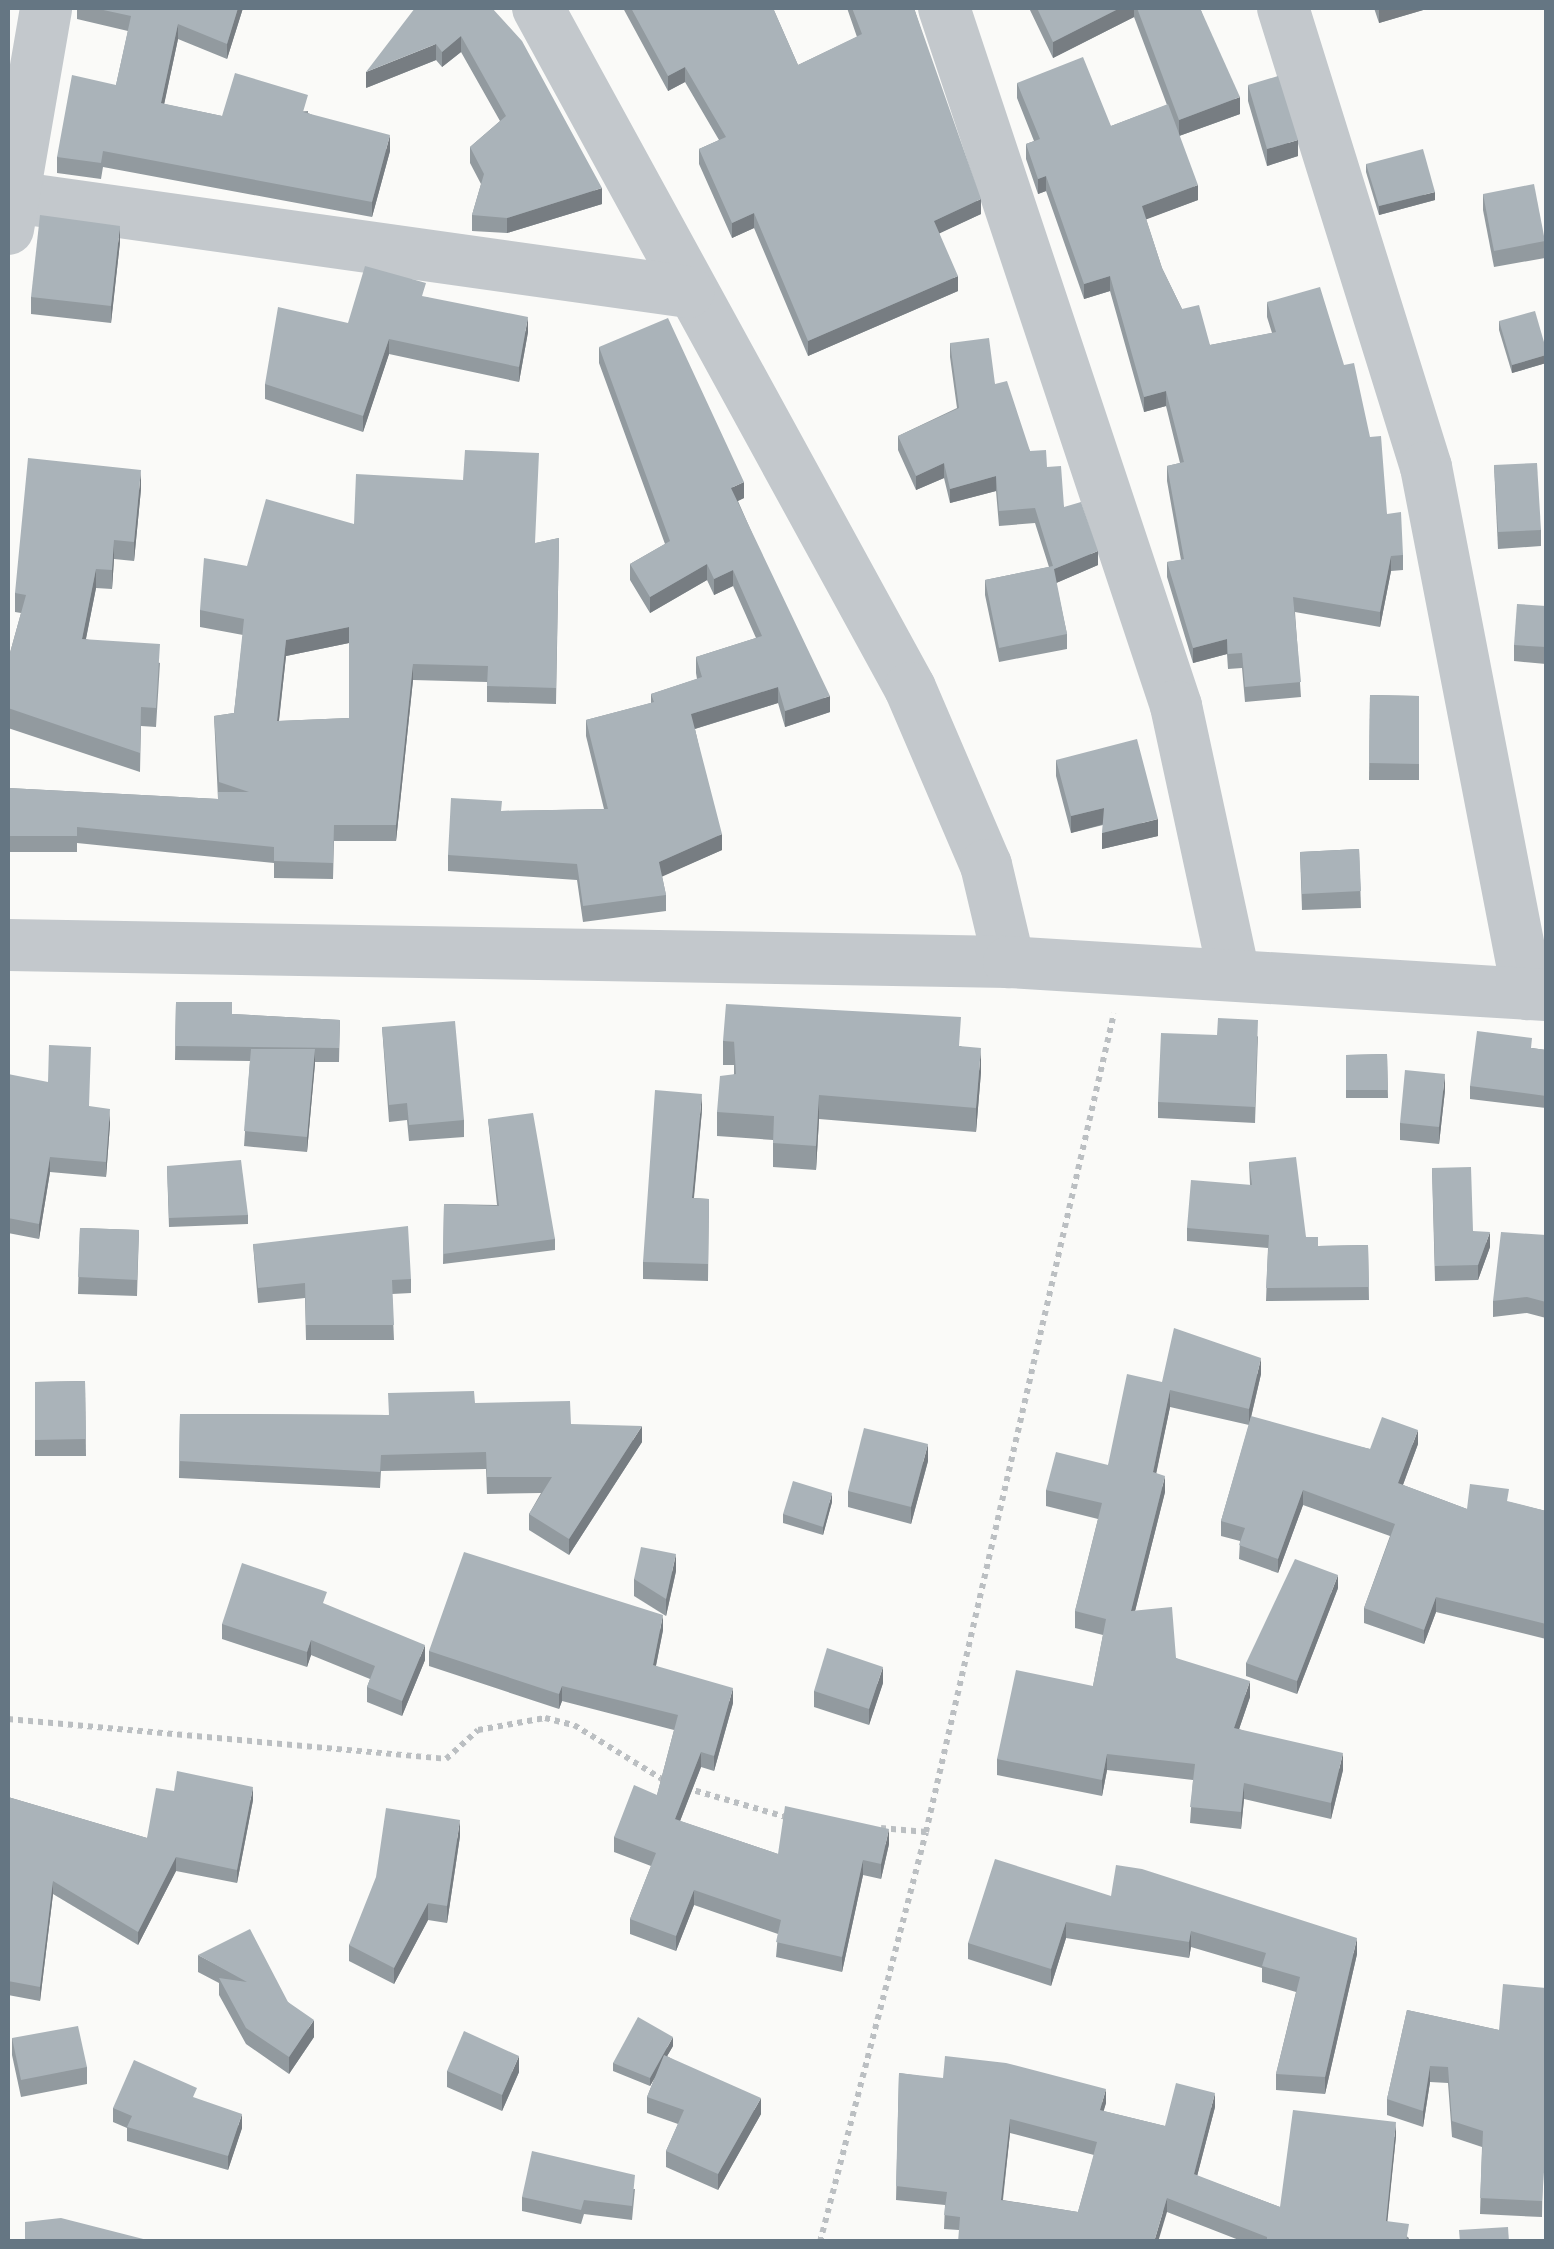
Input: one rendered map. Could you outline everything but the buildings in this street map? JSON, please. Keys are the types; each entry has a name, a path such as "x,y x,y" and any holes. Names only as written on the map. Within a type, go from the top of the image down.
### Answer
{"street":[{"path":"46,8 10,214 688,292"},
{"path":"538,8 688,292 910,688 986,866 1010,962"},
{"path":"944,8 1176,706 1234,970"},
{"path":"8,945 1010,962 1123,972 1234,970 1538,994 1426,467 1283,8"}],"path":[{"path":"820,2242 926,1832 1123,972"},
{"path":"8,1718 446,1759 478,1730 545,1718 574,1726 655,1778 808,1820"},
{"path":"875,1827 926,1832"}]}
